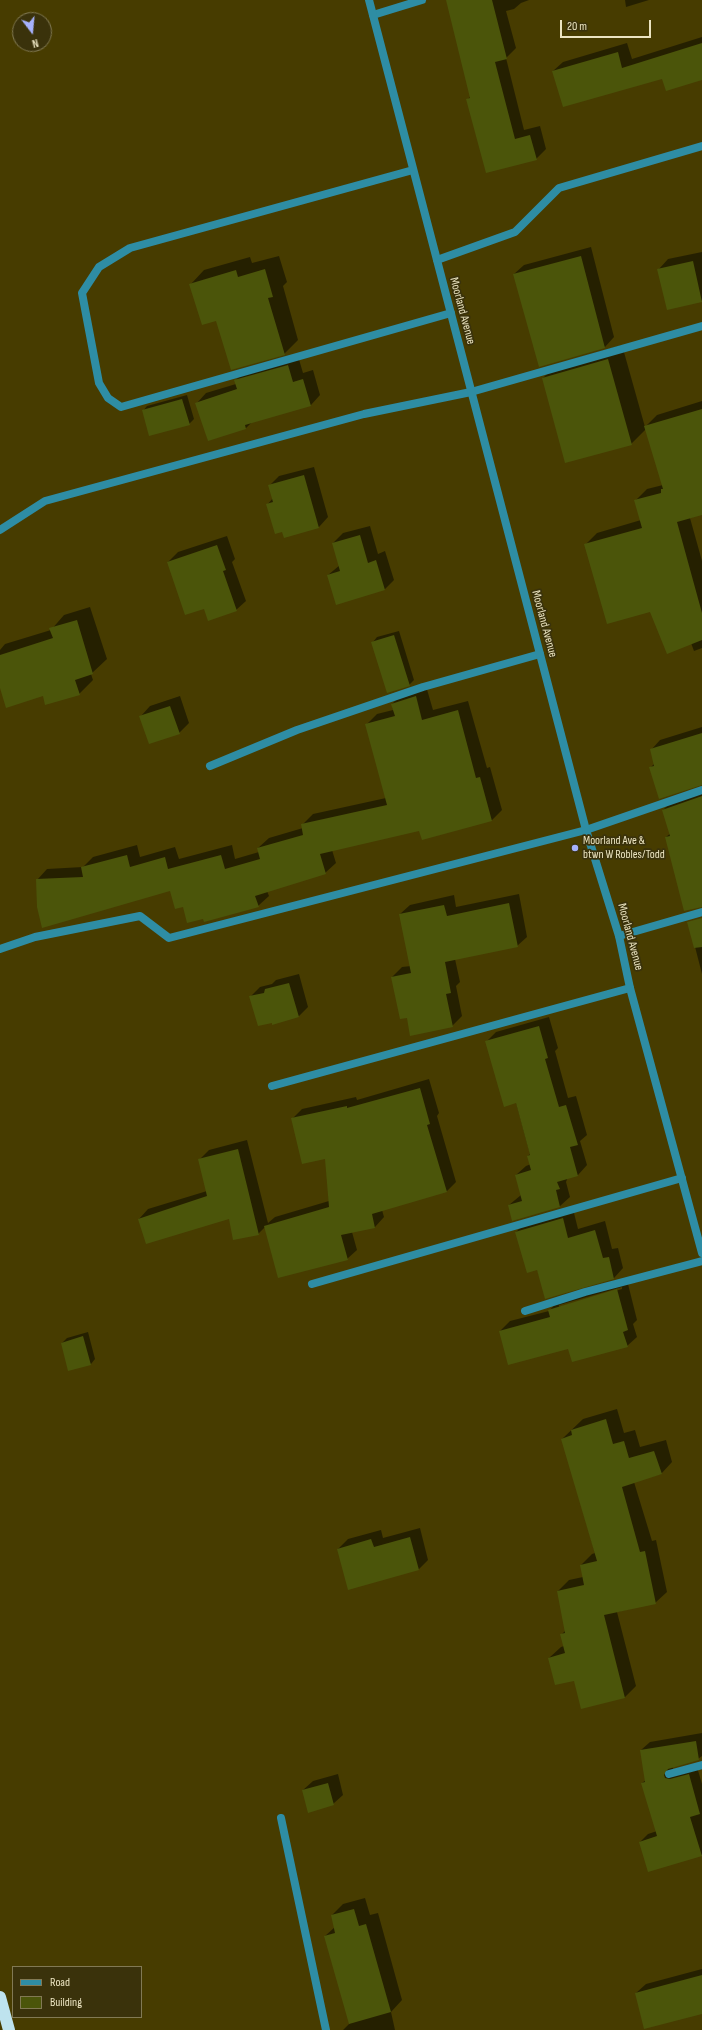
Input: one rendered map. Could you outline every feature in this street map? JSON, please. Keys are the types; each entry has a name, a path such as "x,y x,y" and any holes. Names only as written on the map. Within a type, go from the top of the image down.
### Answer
{"highway":[{"path":"0,1997 9,2030"}],"street":[{"name":"Moorland Avenue","path":"369,0 586,830 619,936 630,988 702,1253"},
{"path":"373,16 422,0"},
{"path":"437,260 515,232 559,188 702,146"},
{"path":"413,170 130,248 99,267 82,293 99,384 108,398 121,407 451,313"},
{"path":"0,530 45,501 364,414 471,392 702,326"},
{"path":"210,766 297,730 423,687 540,654"},
{"path":"0,949 35,937 140,916 169,938 586,830 702,790"},
{"path":"619,936 702,912"},
{"path":"272,1086 630,988"},
{"path":"312,1284 682,1178"},
{"path":"525,1311 585,1292 702,1261"},
{"path":"669,1774 702,1765"},
{"path":"281,1818 326,2030"}],"building":[{"path":"446,0 492,0 507,59 495,62 515,139 530,135 537,160 486,173 466,99 470,98"},
{"path":"702,43 702,80 666,91 662,79 563,107 552,71 618,52 622,68"},
{"path":"581,256 605,348 539,367 513,274"},
{"path":"693,261 702,302 667,310 657,269"},
{"path":"265,269 273,297 268,298 285,355 231,370 216,321 202,325 189,284 236,270 238,277"},
{"path":"608,359 632,445 565,463 542,378"},
{"path":"288,365 293,382 303,379 311,406 245,425 246,429 208,441 195,403 237,389 234,380"},
{"path":"182,399 190,425 149,436 142,410"},
{"path":"702,409 702,515 677,522 702,613 702,640 667,654 650,612 607,624 584,544 642,528 634,500 661,493 661,489 663,489 644,426"},
{"path":"304,475 319,528 284,538 282,532 275,534 266,504 273,502 268,485"},
{"path":"360,535 368,563 376,560 385,590 336,605 327,575 340,571 332,543"},
{"path":"217,545 226,570 223,571 237,611 208,621 204,609 185,615 167,562"},
{"path":"77,620 93,674 75,680 80,695 45,705 43,696 6,708 0,688 0,655 53,638 49,628"},
{"path":"394,635 410,686 387,693 371,642"},
{"path":"416,696 422,720 458,710 476,778 480,777 492,821 422,840 419,831 320,854 326,874 255,896 259,907 204,922 203,919 187,923 183,907 175,909 170,891 42,928 37,907 36,879 83,877 81,867 127,855 130,867 165,857 168,869 221,855 225,869 260,859 257,848 303,835 301,824 387,805 365,724 395,716 391,704"},
{"path":"170,706 180,734 149,744 139,716"},
{"path":"702,733 702,785 659,799 649,767 654,766 650,749"},
{"path":"702,796 702,907 684,911 665,837 670,836 662,810"},
{"path":"509,903 518,947 445,962 451,993 446,994 453,1027 410,1036 407,1018 400,1019 391,977 411,973 399,914 444,905 447,916"},
{"path":"702,918 702,947 694,948 687,922"},
{"path":"289,983 299,1017 272,1025 272,1023 258,1026 249,996 264,993 265,989"},
{"path":"539,1026 548,1058 545,1059 559,1107 566,1105 578,1145 570,1147 578,1176 557,1182 560,1189 556,1190 560,1207 512,1221 508,1205 522,1201 515,1175 531,1170 527,1156 530,1155 516,1103 504,1107 485,1041"},
{"path":"420,1088 430,1124 427,1125 447,1192 372,1214 375,1228 341,1235 348,1260 278,1278 264,1226 329,1207 325,1159 302,1164 291,1118 347,1106 347,1108"},
{"path":"238,1149 259,1235 233,1240 229,1219 146,1244 138,1219 207,1196 198,1159"},
{"path":"563,1218 568,1238 595,1230 603,1258 609,1257 614,1279 545,1299 537,1270 527,1273 515,1232"},
{"path":"617,1289 628,1330 623,1332 628,1347 572,1362 568,1349 508,1365 499,1331 550,1317 548,1310"},
{"path":"83,1336 91,1365 68,1371 61,1343"},
{"path":"606,1419 613,1444 624,1441 629,1458 654,1451 662,1474 622,1487 640,1552 645,1551 656,1604 604,1615 625,1698 581,1709 574,1681 555,1685 548,1658 565,1653 560,1634 565,1633 557,1591 584,1585 580,1565 597,1561 561,1439 572,1435 571,1430"},
{"path":"410,1537 419,1570 348,1590 337,1549 371,1539 374,1547"},
{"path":"696,1741 699,1760 668,1769 664,1775 665,1778 670,1779 689,1774 700,1814 690,1817 702,1856 648,1872 639,1842 657,1836 641,1783 645,1782 640,1750"},
{"path":"328,1783 334,1805 308,1813 302,1790"},
{"path":"354,1909 359,1926 366,1924 391,2012 349,2024 324,1936 335,1933 331,1915"},
{"path":"702,1975 702,2014 644,2029 635,1993"}],"place":[{"name":"Moorland Ave & btwn W Robles/Todd","path":"575,848"}]}
